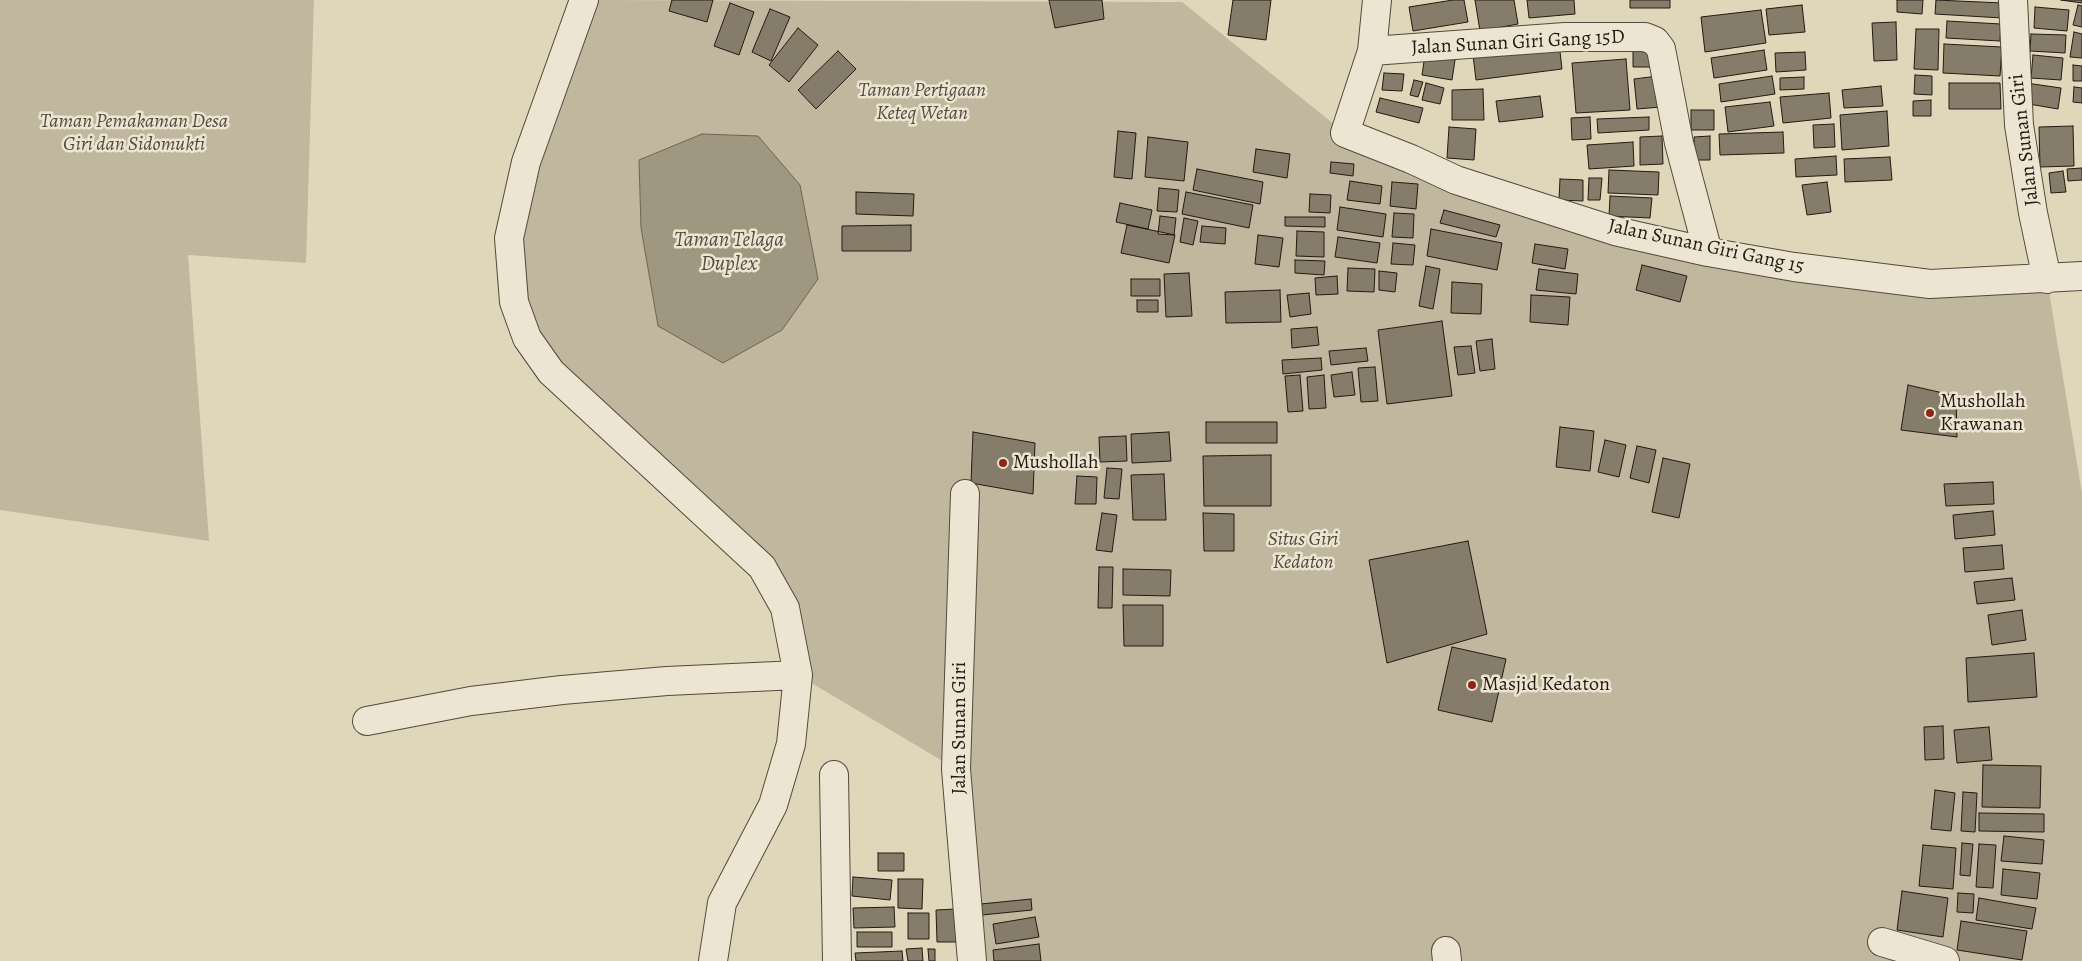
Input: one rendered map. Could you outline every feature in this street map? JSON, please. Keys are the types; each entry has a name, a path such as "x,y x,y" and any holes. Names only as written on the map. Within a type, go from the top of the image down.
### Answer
{"street":[{"path":"584,0 526,162 509,238 514,302 527,338 551,372 762,567 785,608 798,676 791,744 773,805 722,902 713,961"},
{"path":"1372,51 1377,0"},
{"name":"Jalan Sunan Giri","path":"2013,0 2019,125 2033,214 2047,279"},
{"name":"Jalan Sunan Giri Gang 15D","path":"1372,51 1565,37 1645,37 1655,41 1661,49 1679,143 1708,252"},
{"name":"Jalan Sunan Giri Gang 15","path":"1372,51 1345,133 1411,159 1456,180 1615,231 1708,252 1794,267 1930,284 2082,276"},
{"name":"Jalan Sunan Giri","path":"966,494 956,769 972,961"},
{"path":"367,721 471,701 562,690 667,681 798,676"},
{"path":"834,775 837,961"},
{"path":"1882,942 1944,961"}],"green space":[{"name":"Taman Pemakaman Desa Giri dan Sidomukti","path":"0,0 314,0 306,263 188,255 209,541 0,510"},
{"name":"Situs Giri Kedaton","path":"584,0 1182,2 1345,133 1615,231 1794,267 2047,279 2082,494 2082,961 976,961 956,769 798,675 785,607 527,338 513,219"}],"water":[{"name":"Taman Telaga Duplex","path":"702,134 758,136 800,185 818,279 782,330 723,363 658,326 641,228 639,160"}],"building":[{"path":"672,0 713,0 707,22 669,11"},
{"path":"1049,0 1102,0 1104,19 1055,28"},
{"path":"1233,0 1271,0 1266,40 1228,35"},
{"path":"1464,0 1468,22 1413,31 1409,7"},
{"path":"1475,0 1514,0 1518,24 1480,31"},
{"path":"1527,0 1574,0 1575,14 1529,18"},
{"path":"1630,0 1670,0 1670,8 1630,8"},
{"path":"1897,0 1923,0 1922,14 1897,12"},
{"path":"1936,0 2003,3 2002,18 1935,14"},
{"path":"2061,0 2082,0 2082,3"},
{"path":"730,3 754,12 739,55 714,46"},
{"path":"1802,5 1805,32 1769,35 1766,9"},
{"path":"2078,5 2082,6 2082,27 2073,25"},
{"path":"2035,7 2069,10 2067,31 2034,28"},
{"path":"770,9 790,17 771,61 752,52"},
{"path":"1761,10 1766,43 1705,52 1701,17"},
{"path":"1947,21 2001,24 2000,41 1946,38"},
{"path":"1896,22 1897,60 1874,61 1872,23"},
{"path":"798,28 818,45 789,82 769,65"},
{"path":"1916,29 1939,29 1938,70 1914,69"},
{"path":"2074,32 2082,34 2082,58 2070,57"},
{"path":"2031,34 2066,35 2065,53 2030,51"},
{"path":"1559,43 1562,69 1476,80 1472,47"},
{"path":"1944,44 2002,47 2000,76 1943,73"},
{"path":"1633,47 1657,47 1657,67 1633,67"},
{"path":"1764,50 1767,70 1714,78 1711,58"},
{"path":"838,51 856,69 816,109 798,90"},
{"path":"1805,52 1806,70 1776,72 1775,53"},
{"path":"1425,55 1455,60 1452,80 1422,75"},
{"path":"2033,55 2063,58 2061,80 2031,78"},
{"path":"1626,59 1630,110 1576,113 1572,63"},
{"path":"2073,65 2082,66 2082,81 2073,81"},
{"path":"1384,73 1404,74 1402,91 1382,90"},
{"path":"1915,75 1932,76 1932,95 1914,94"},
{"path":"1658,76 1661,107 1637,109 1634,79"},
{"path":"1772,76 1775,94 1721,102 1719,84"},
{"path":"1804,77 1804,89 1780,90 1780,78"},
{"path":"1414,80 1423,82 1418,97 1410,95"},
{"path":"1426,83 1444,88 1440,104 1422,100"},
{"path":"1949,83 2000,83 2001,109 1949,109"},
{"path":"2026,83 2061,88 2058,109 2023,103"},
{"path":"1881,86 1883,106 1844,108 1842,90"},
{"path":"2074,87 2082,88 2082,103 2073,102"},
{"path":"1483,89 1484,120 1452,120 1452,90"},
{"path":"1829,93 1831,118 1783,123 1780,97"},
{"path":"1540,96 1543,117 1499,122 1496,101"},
{"path":"1380,98 1423,108 1419,123 1376,112"},
{"path":"1931,100 1931,116 1913,116 1913,101"},
{"path":"1770,102 1774,126 1728,132 1725,107"},
{"path":"1691,110 1714,110 1714,130 1691,130"},
{"path":"1887,111 1889,146 1842,150 1840,115"},
{"path":"1590,117 1591,139 1572,140 1571,118"},
{"path":"1649,117 1649,130 1598,133 1597,119"},
{"path":"1834,124 1835,147 1814,148 1813,125"},
{"path":"2073,126 2074,166 2040,167 2039,127"},
{"path":"1449,127 1476,129 1474,160 1447,158"},
{"path":"1118,131 1136,133 1132,179 1114,177"},
{"path":"1783,132 1784,153 1720,155 1719,134"},
{"path":"1662,136 1663,164 1640,165 1640,137"},
{"path":"1710,136 1710,160 1694,160 1694,137"},
{"path":"1148,137 1188,142 1184,181 1145,177"},
{"path":"1633,142 1634,166 1589,169 1587,145"},
{"path":"1256,149 1290,154 1287,178 1253,172"},
{"path":"1836,156 1837,175 1796,177 1795,159"},
{"path":"1890,157 1892,180 1845,182 1844,159"},
{"path":"1331,162 1354,164 1353,176 1330,173"},
{"path":"2082,168 2082,180 2068,181 2067,169"},
{"path":"1197,169 1263,182 1260,204 1193,190"},
{"path":"1609,170 1659,172 1658,195 1608,193"},
{"path":"2063,171 2066,192 2051,193 2049,173"},
{"path":"1589,178 1602,178 1600,200 1588,200"},
{"path":"1560,179 1583,180 1583,201 1559,200"},
{"path":"1350,181 1382,186 1380,204 1347,200"},
{"path":"1392,182 1418,184 1416,209 1390,206"},
{"path":"1827,182 1831,212 1807,215 1802,185"},
{"path":"1159,188 1179,190 1177,212 1157,211"},
{"path":"856,192 914,194 913,216 856,214"},
{"path":"1186,192 1253,205 1249,228 1182,214"},
{"path":"1310,194 1331,195 1330,213 1309,212"},
{"path":"1610,196 1652,198 1650,218 1609,216"},
{"path":"1120,203 1152,210 1148,229 1116,222"},
{"path":"1340,207 1386,214 1383,237 1337,230"},
{"path":"1444,210 1500,225 1496,237 1440,223"},
{"path":"1394,213 1414,214 1413,238 1392,237"},
{"path":"1160,216 1176,218 1174,235 1158,234"},
{"path":"1285,217 1325,217 1325,227 1285,226"},
{"path":"1184,218 1198,221 1193,245 1180,242"},
{"path":"911,225 911,251 842,251 842,226"},
{"path":"1127,225 1175,235 1169,263 1121,253"},
{"path":"1202,226 1226,228 1225,244 1200,242"},
{"path":"1431,229 1502,243 1497,270 1427,256"},
{"path":"1297,231 1324,232 1324,257 1296,256"},
{"path":"1258,235 1283,238 1279,267 1255,264"},
{"path":"1338,237 1380,243 1377,263 1335,257"},
{"path":"1393,243 1415,245 1413,265 1391,264"},
{"path":"1535,244 1568,249 1565,269 1532,263"},
{"path":"1295,260 1325,261 1324,275 1295,273"},
{"path":"1642,265 1687,276 1680,302 1636,290"},
{"path":"1426,266 1440,269 1433,309 1419,306"},
{"path":"1348,268 1375,269 1374,292 1347,291"},
{"path":"1539,269 1578,274 1576,294 1536,290"},
{"path":"1379,271 1397,273 1395,292 1379,290"},
{"path":"1189,273 1192,316 1166,317 1164,274"},
{"path":"1337,276 1338,294 1316,295 1315,278"},
{"path":"1131,279 1160,279 1160,296 1131,296"},
{"path":"1452,282 1482,284 1481,314 1451,313"},
{"path":"1280,290 1281,322 1226,323 1225,292"},
{"path":"1309,293 1311,314 1290,317 1287,295"},
{"path":"1531,295 1570,297 1568,325 1530,322"},
{"path":"1137,300 1158,300 1158,312 1137,312"},
{"path":"1442,321 1452,396 1387,404 1378,330"},
{"path":"1317,327 1319,345 1292,348 1291,329"},
{"path":"1492,339 1495,369 1480,371 1476,341"},
{"path":"1471,346 1475,373 1458,375 1454,347"},
{"path":"1366,348 1368,361 1331,365 1329,351"},
{"path":"1321,358 1322,370 1283,374 1282,360"},
{"path":"1375,367 1378,401 1361,402 1358,368"},
{"path":"1352,372 1355,395 1334,397 1331,375"},
{"path":"1300,375 1303,411 1288,412 1285,376"},
{"path":"1324,375 1326,408 1309,409 1307,377"},
{"name":"Mushollah Krawanan","path":"1908,385 1956,396 1957,437 1901,430"},
{"path":"1206,422 1277,422 1277,443 1206,443"},
{"path":"1560,427 1594,431 1590,471 1556,467"},
{"name":"Mushollah","path":"973,432 1035,443 1033,494 971,483"},
{"path":"1169,432 1171,461 1132,463 1131,434"},
{"path":"1126,436 1127,461 1100,462 1099,437"},
{"path":"1605,440 1626,445 1619,477 1598,472"},
{"path":"1637,446 1656,450 1649,483 1630,478"},
{"path":"1271,455 1271,506 1204,506 1203,456"},
{"path":"1663,458 1690,464 1679,518 1652,512"},
{"path":"1107,468 1122,469 1119,499 1104,498"},
{"path":"1164,474 1166,520 1133,520 1131,475"},
{"path":"1077,476 1097,477 1096,504 1075,504"},
{"path":"1993,482 1994,504 1946,506 1944,484"},
{"path":"1993,511 1995,535 1955,539 1953,515"},
{"path":"1102,513 1117,515 1112,552 1096,550"},
{"path":"1203,513 1234,514 1234,551 1204,551"},
{"path":"1468,541 1487,634 1387,663 1369,560"},
{"path":"2002,545 2004,569 1965,572 1963,548"},
{"path":"1099,567 1113,567 1112,608 1098,608"},
{"path":"1123,569 1171,570 1170,596 1123,595"},
{"path":"2012,578 2015,600 1977,604 1974,582"},
{"path":"1123,605 1163,605 1163,646 1124,646"},
{"path":"2022,610 2026,640 1992,645 1988,615"},
{"name":"Masjid Kedaton","path":"1452,647 1506,659 1492,722 1438,710"},
{"path":"2034,653 2037,697 1968,702 1966,658"},
{"path":"1943,726 1944,759 1925,760 1924,727"},
{"path":"1989,727 1992,760 1957,763 1954,730"},
{"path":"1983,765 2041,766 2040,808 1982,807"},
{"path":"1935,790 1955,793 1951,831 1931,829"},
{"path":"1963,792 1977,793 1975,832 1961,831"},
{"path":"1979,813 2044,814 2044,832 1979,831"},
{"path":"2004,836 2044,840 2042,864 2001,861"},
{"path":"1962,843 1973,844 1970,876 1960,875"},
{"path":"1979,844 1996,845 1993,888 1976,887"},
{"path":"1923,845 1956,848 1953,889 1919,886"},
{"path":"878,853 904,853 904,871 878,871"},
{"path":"2003,869 2040,873 2037,899 2001,895"},
{"path":"853,877 892,880 890,900 852,896"},
{"path":"898,879 923,879 922,909 898,908"},
{"path":"1902,891 1948,898 1943,937 1897,930"},
{"path":"1958,893 1974,894 1973,913 1957,912"},
{"path":"1979,898 2036,908 2032,929 1976,920"},
{"path":"1031,899 1032,910 982,915 981,904"},
{"path":"894,907 895,927 854,928 853,908"},
{"path":"956,909 958,942 937,942 936,910"},
{"path":"908,913 929,913 929,939 908,939"},
{"path":"1035,917 1039,937 996,944 993,924"},
{"path":"1961,921 2027,931 2022,960 1957,950"},
{"path":"857,932 892,932 892,947 857,947"},
{"path":"1039,944 1041,961 994,961 993,950"},
{"path":"922,948 923,961 908,961 906,949"},
{"path":"928,949 935,949 935,961 929,961"},
{"path":"902,951 903,961 856,961 855,953"}],"place":[{"name":"Mushollah Krawanan","path":"1930,413"},
{"name":"Mushollah","path":"1003,463"},
{"name":"Masjid Kedaton","path":"1472,685"}],"park label":[{"name":"Taman Pertigaan Keteq Wetan","path":"922,102"}]}
